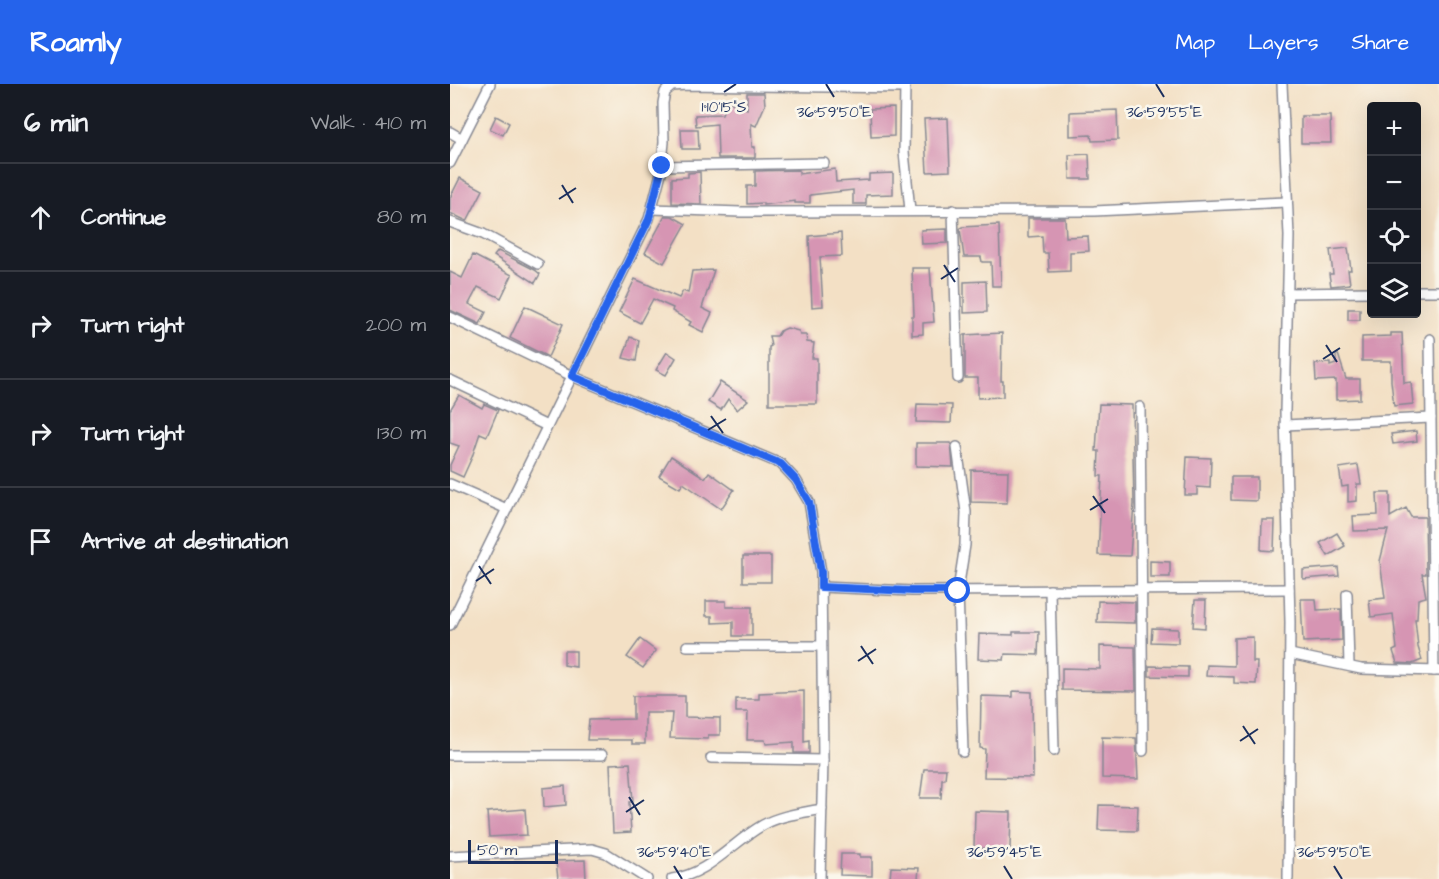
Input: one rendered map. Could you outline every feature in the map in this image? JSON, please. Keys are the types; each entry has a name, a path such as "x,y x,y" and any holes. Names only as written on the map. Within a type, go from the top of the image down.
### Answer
{"street":[{"path":"450,163 490,84"},
{"path":"1282,84 1287,202 1286,425 1290,589 1288,879"},
{"path":"450,625 649,219 662,166 665,92 672,86 905,86 904,152 910,210"},
{"path":"450,132 462,139"},
{"path":"662,166 824,163"},
{"path":"652,209 741,212 1094,211 1287,202"},
{"path":"953,210 958,378"},
{"path":"450,222 483,234 538,264"},
{"path":"1421,291 1439,291"},
{"path":"1287,292 1367,292"},
{"path":"450,317 572,376 781,464 796,480 809,502 821,572 823,760 820,879"},
{"path":"1290,654 1361,669 1437,671 1430,339"},
{"path":"450,380 547,426"},
{"path":"1140,407 1143,751"},
{"path":"1286,425 1431,418"},
{"path":"957,447 966,512 965,545 958,591 963,752"},
{"path":"450,484 507,509"},
{"path":"821,587 912,591 1290,589"},
{"path":"1050,590 1054,751"},
{"path":"1347,594 1349,666"},
{"path":"687,646 821,646"},
{"path":"450,754 602,755"},
{"path":"711,758 823,760"},
{"path":"672,879 685,877 701,870 764,825 780,818 822,808"},
{"path":"450,856 592,849 606,853 647,879"}],"building":[{"path":"747,93 764,93 765,105 756,126 751,124 755,158 718,158 717,124 696,126 695,115 722,114 727,101 747,109"},
{"path":"894,108 894,136 871,137 870,109"},
{"path":"1117,110 1118,140 1092,141 1091,135 1070,136 1070,112"},
{"path":"496,116 509,123 503,135 490,129"},
{"path":"1301,116 1330,116 1331,143 1301,143"},
{"path":"948,118 950,171 927,172 924,119"},
{"path":"681,129 698,129 699,149 682,149"},
{"path":"1089,154 1090,179 1070,179 1069,155"},
{"path":"835,169 836,182 869,180 869,174 893,173 893,194 866,195 866,204 853,204 853,190 810,195 810,203 795,203 795,201 763,205 763,203 747,204 747,186 755,186 755,171 799,170 799,174"},
{"path":"700,172 701,204 672,203 672,178 688,177 688,173"},
{"path":"460,178 483,190 467,221 450,213 450,198"},
{"path":"665,216 672,216 686,224 664,263 645,253"},
{"path":"1028,218 1065,218 1066,237 1088,236 1089,251 1070,252 1070,271 1049,272 1048,253 1043,253 1042,236 1028,237"},
{"path":"999,225 1001,286 992,286 991,262 982,262 981,257 964,257 960,229"},
{"path":"947,229 947,243 922,244 921,230"},
{"path":"841,233 842,256 820,257 823,306 812,307 809,236"},
{"path":"1348,248 1350,284 1331,286 1329,274 1333,274 1330,250"},
{"path":"498,251 540,274 535,283 494,256"},
{"path":"473,255 512,275 501,298 478,287 469,304 486,312 480,324 450,310 450,272 462,278"},
{"path":"912,268 930,268 934,322 923,323 923,334 912,335 912,316 914,316"},
{"path":"714,270 702,308 712,313 703,332 689,325 691,322 672,311 673,308 653,299 640,323 619,312 635,279 679,298 683,291 688,293 692,271"},
{"path":"986,281 987,312 964,313 964,282"},
{"path":"525,306 563,324 548,357 510,338"},
{"path":"1348,309 1360,309 1360,320 1348,320"},
{"path":"787,328 799,331 800,335 806,335 807,342 814,343 812,358 817,358 817,404 769,404 769,347 771,346 769,336 777,336 780,331"},
{"path":"1002,333 1003,397 978,398 978,378 965,378 965,335"},
{"path":"1391,333 1402,333 1404,383 1411,382 1413,404 1394,406 1391,361 1362,361 1362,337 1391,336"},
{"path":"630,337 639,340 636,361 623,358"},
{"path":"667,352 676,358 666,375 656,370"},
{"path":"1338,354 1346,379 1360,379 1360,399 1336,400 1336,380 1316,381 1315,364 1330,363 1330,366 1336,364"},
{"path":"720,382 748,400 737,410 728,399 721,410 708,402"},
{"path":"459,395 482,408 484,404 498,410 487,436 480,433 463,477 450,471 450,465 459,446 450,443 450,410"},
{"path":"917,404 952,405 951,423 916,422"},
{"path":"1099,404 1132,405 1134,504 1130,556 1098,555 1102,476 1098,476 1099,451 1096,451"},
{"path":"1416,431 1417,441 1393,444 1391,434"},
{"path":"916,443 951,443 953,467 916,466"},
{"path":"671,456 705,478 709,472 734,490 721,509 683,483 680,488 659,476"},
{"path":"1187,457 1211,458 1210,488 1197,487 1197,495 1185,495"},
{"path":"1358,465 1361,484 1357,484 1357,501 1348,502 1348,486 1342,487 1339,468"},
{"path":"971,470 1008,471 1007,503 971,502"},
{"path":"1231,477 1257,477 1257,501 1231,500"},
{"path":"1377,493 1390,493 1390,517 1406,508 1411,517 1425,517 1426,574 1422,574 1426,597 1418,599 1417,619 1415,619 1422,660 1412,664 1397,663 1393,651 1397,649 1393,614 1371,617 1369,600 1385,598 1380,561 1388,530 1354,531 1353,516 1378,515"},
{"path":"1262,520 1275,520 1274,551 1261,550"},
{"path":"1337,533 1345,546 1328,556 1320,543"},
{"path":"743,556 771,556 771,582 743,582"},
{"path":"1150,561 1170,562 1170,577 1150,577"},
{"path":"1338,567 1339,576 1303,579 1303,570"},
{"path":"1301,599 1316,599 1317,610 1341,609 1342,640 1303,642"},
{"path":"1195,600 1206,600 1205,628 1193,627"},
{"path":"706,601 726,601 726,607 752,607 752,636 733,636 733,622 712,623 712,616 706,616"},
{"path":"1098,601 1135,602 1135,623 1097,622"},
{"path":"1152,628 1178,629 1178,643 1151,642"},
{"path":"1013,632 1039,632 1038,655 1005,654 1004,660 978,659 979,634 1013,635"},
{"path":"1253,637 1253,662 1257,662 1256,684 1234,683 1234,677 1206,676 1207,665 1234,666 1234,638"},
{"path":"640,639 656,651 643,668 627,657"},
{"path":"1100,646 1135,647 1136,691 1062,690 1062,668 1100,669"},
{"path":"564,651 576,651 576,667 564,665"},
{"path":"1149,666 1188,667 1188,677 1149,676"},
{"path":"804,691 804,742 809,741 809,753 794,753 794,742 766,744 765,740 747,740 748,712 736,712 736,699 759,699 759,693"},
{"path":"1013,691 1032,692 1033,778 984,777 985,749 980,748 981,696 1013,697"},
{"path":"633,696 685,696 685,717 720,718 720,735 708,735 708,739 670,738 672,713 645,713 645,744 632,744 632,740 587,740 589,720 633,719"},
{"path":"1102,737 1136,738 1138,779 1102,778"},
{"path":"630,763 633,802 629,802 631,832 613,833 610,764"},
{"path":"924,769 946,769 945,779 942,779 941,798 920,798"},
{"path":"565,786 566,805 544,807 543,788"},
{"path":"1099,805 1138,806 1137,831 1098,830"},
{"path":"525,809 527,835 489,837 487,812"},
{"path":"975,811 1011,812 1010,849 974,848"},
{"path":"841,854 860,854 860,857 872,857 872,876 840,875"},
{"path":"585,860 586,879 558,879 556,861"},
{"path":"891,867 919,868 918,879 890,879"}],"route":[{"path":"662,166 649,219 572,376 781,464 796,480 809,502 821,572 821,587 958,591"}]}
